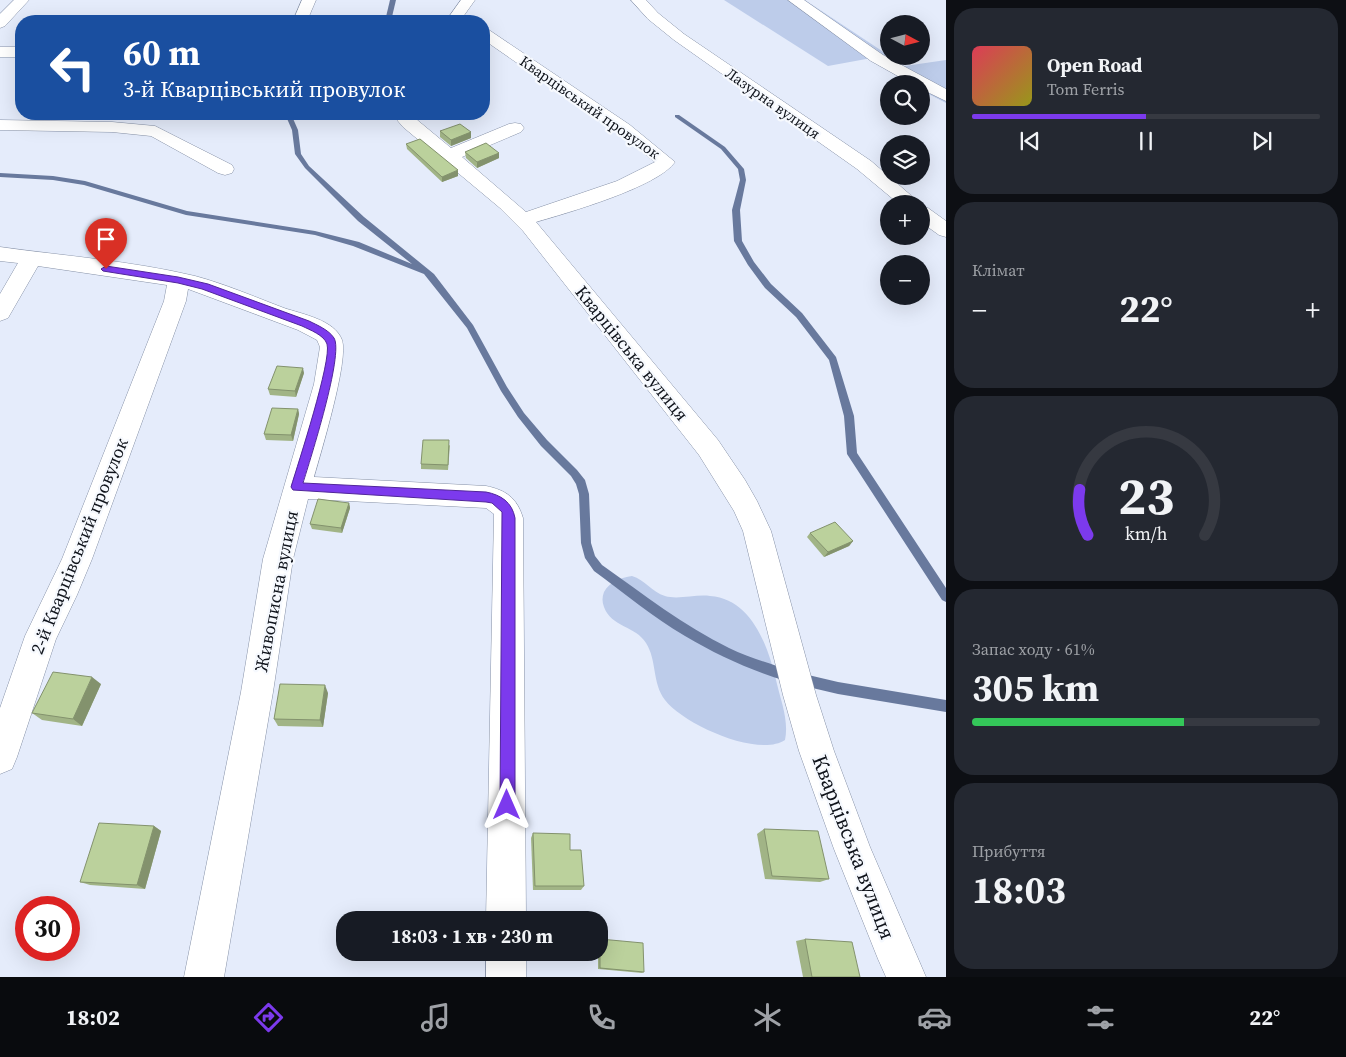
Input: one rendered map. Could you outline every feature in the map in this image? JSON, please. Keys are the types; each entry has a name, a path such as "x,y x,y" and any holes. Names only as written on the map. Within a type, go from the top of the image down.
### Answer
{"street":[{"path":"0,23 22,0"},
{"path":"303,15 310,0"},
{"path":"460,15 468,0"},
{"name":"Лазурна вулиця","path":"638,0 674,33 864,165 900,195"},
{"path":"795,0 877,58 946,96"},
{"name":"Кварцівський провулок","path":"490,37 608,118 666,162 663,167 581,202 523,219"},
{"path":"0,52 15,52"},
{"name":"Кварцівська вулиця","path":"406,120 523,219 690,424 739,493 756,531 806,716 837,811 860,871 906,977"},
{"path":"0,124 112,127 155,131 226,169"},
{"path":"449,156 515,128"},
{"path":"930,219 946,232"},
{"name":"Живописна вулиця","path":"0,254 178,280 205,286 306,324 330,339 332,347 326,384 278,559 257,692 204,977"},
{"path":"0,313 31,259"},
{"name":"2-й Кварцівський провулок","path":"0,757 40,636 62,595 78,559 175,301 178,280"},
{"path":"297,487 486,497 496,499 508,510 506,911"},
{"path":"506,961 506,977"}],"shaded area":[{"path":"724,0 805,0 880,50 880,56 828,66"},
{"path":"946,60 946,103 930,95 930,75 899,75 898,67 930,65 930,62"},
{"path":"632,576 665,596 710,596 725,599 737,606 748,616 764,642 774,670 785,718 785,740 773,744 757,745 722,736 688,719 665,700 658,686 652,657 646,643 642,637 612,619 607,614 603,605 603,594 609,585 620,579"}],"building":[{"path":"460,124 471,132 451,140 440,131"},
{"path":"420,139 458,170 442,177 406,144"},
{"path":"486,143 499,153 477,162 465,152"},
{"path":"277,366 303,368 295,391 268,389"},
{"path":"272,408 298,409 291,435 264,434"},
{"path":"423,440 449,440 448,465 421,464"},
{"path":"318,499 349,503 341,528 310,524"},
{"path":"835,522 853,541 828,552 810,533"},
{"path":"53,672 92,677 73,719 32,713"},
{"path":"280,684 325,685 320,720 274,719"},
{"path":"99,823 154,826 137,885 80,882"},
{"path":"764,829 818,831 829,879 772,876"},
{"path":"533,833 570,834 570,850 581,850 584,886 535,886"},
{"path":"805,939 852,942 860,977 812,977"},
{"path":"608,940 643,943 644,972 600,968 600,961 608,961"}],"waterway":[{"path":"389,15 393,0"},
{"path":"677,116 723,148 741,169 743,180 736,210 738,241 768,286 799,315 833,359 849,416 852,454 946,597"},
{"path":"291,120 295,130 298,154 307,167 361,219 431,276 470,327 504,389 521,415 581,483 584,494 586,543 590,558 598,568 687,631 725,652 759,667 786,675"},
{"path":"0,175 53,178 85,183 186,213 315,233 356,244 423,272"},
{"path":"804,680 838,688 946,706"}],"route":[{"path":"106,269 146,274 205,286 306,324 325,334 330,339 332,347 331,359 326,384 297,487 486,497 496,499 508,510 507,805"}]}
